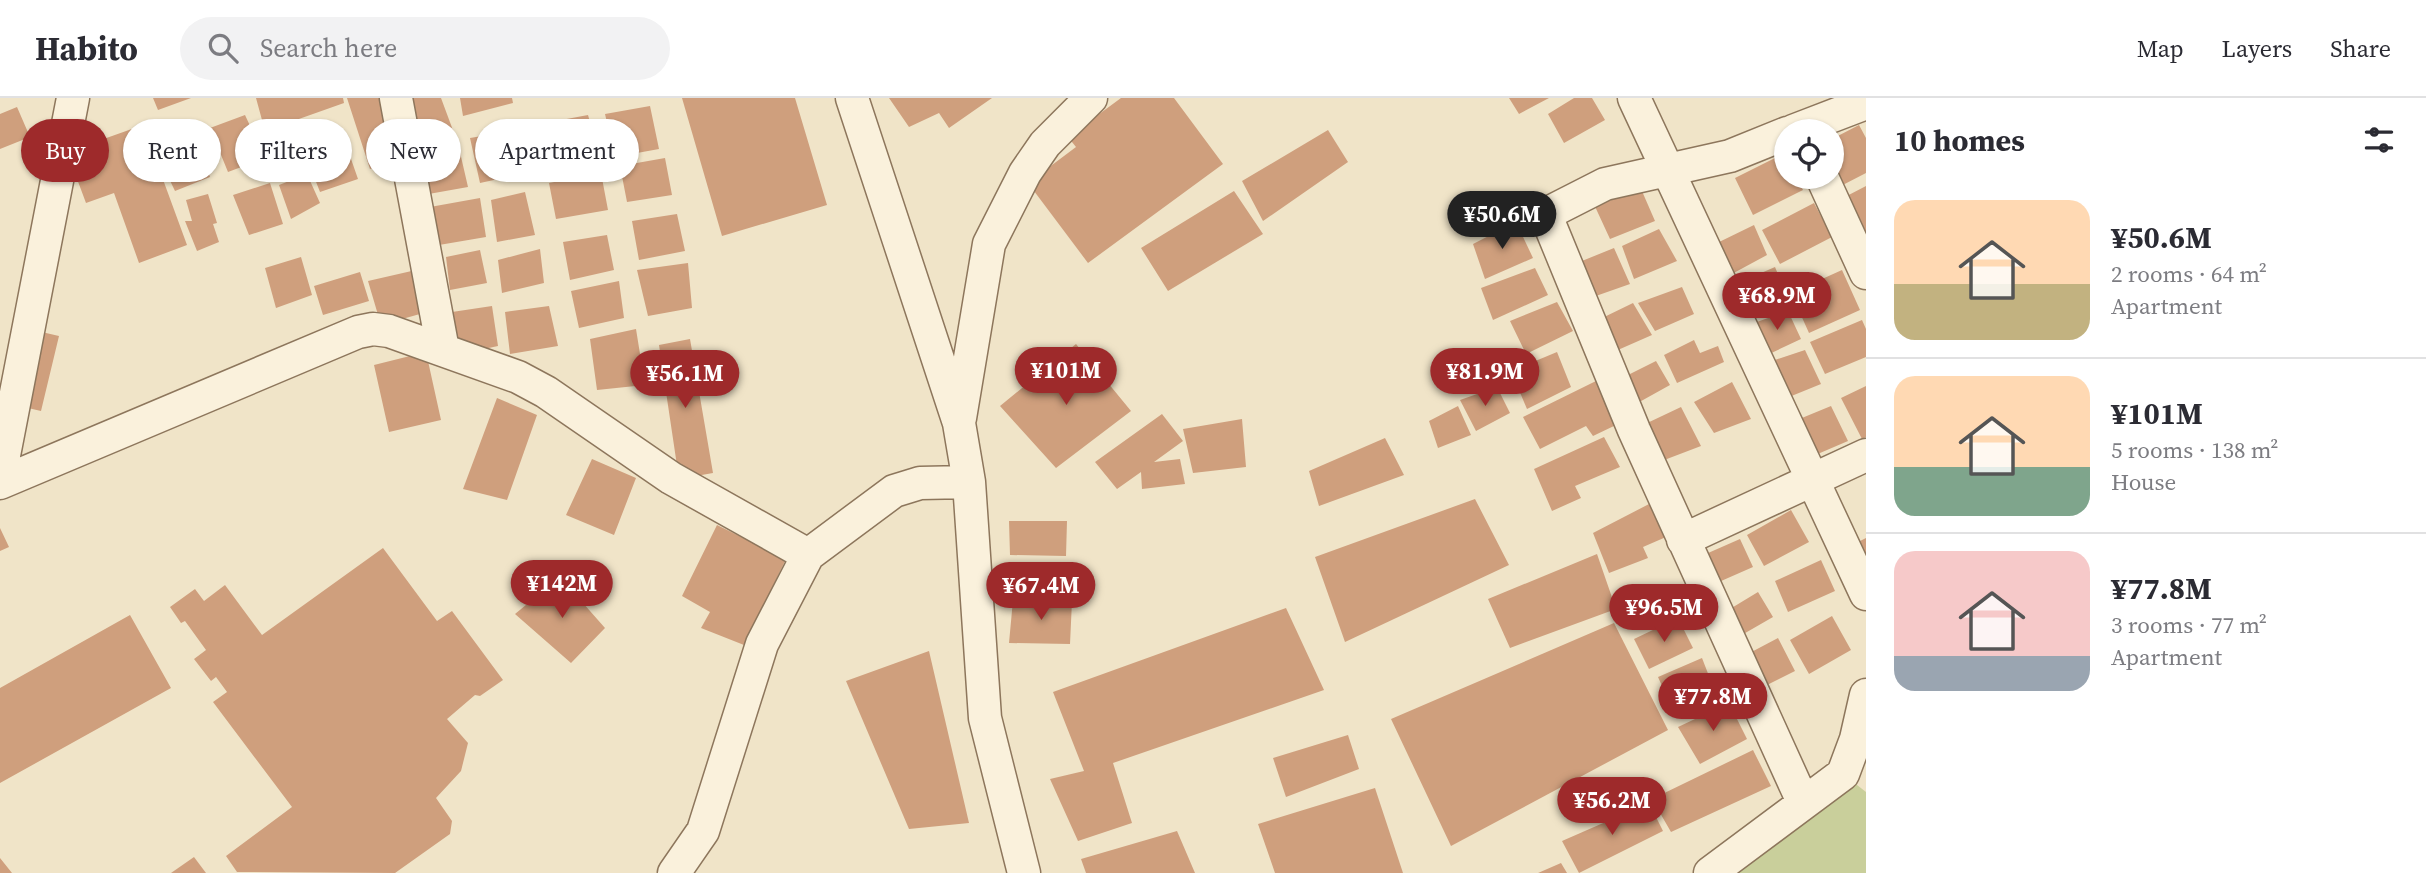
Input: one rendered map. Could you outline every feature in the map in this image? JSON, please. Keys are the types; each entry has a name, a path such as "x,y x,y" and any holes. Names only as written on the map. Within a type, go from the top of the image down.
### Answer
{"street":[{"path":"0,476 73,98"},
{"path":"396,98 443,350"},
{"path":"852,98 959,423 969,482 985,718 1024,873"},
{"path":"959,423 989,244 1025,173 1045,144 1091,98"},
{"path":"1634,98 1670,170 1866,594"},
{"path":"1825,119 1866,103"},
{"path":"1774,139 1730,156 1605,184 1552,211 1547,218 1683,540 1804,802"},
{"path":"1828,189 1866,273"},
{"path":"0,483 358,332 373,329 389,331 518,377 546,392 680,484 808,555"},
{"path":"1683,540 1866,455"},
{"path":"674,873 703,831 762,644 808,555 894,491 935,481 969,482"},
{"path":"1710,873 1843,774 1856,739 1866,695"}],"green space":[{"path":"1843,774 1866,792 1866,873 1710,873"}],"building":[{"path":"153,98 191,98 158,110"},
{"path":"256,98 343,98 344,103 299,119 262,119"},
{"path":"347,98 385,98 391,119 366,119 366,157"},
{"path":"405,98 441,98 449,119 407,119"},
{"path":"460,98 512,98 513,103 463,116"},
{"path":"682,98 795,98 827,205 722,236"},
{"path":"889,98 992,98 949,128 939,113 909,127"},
{"path":"1121,98 1174,98 1223,164 1088,263 1028,183 1076,147 1068,137"},
{"path":"1509,98 1549,98 1519,114"},
{"path":"1574,98 1592,98 1605,120 1564,143 1548,114"},
{"path":"650,106 659,149 639,153 639,119 606,119 605,114"},
{"path":"17,107 22,119 21,141 0,149 0,114"},
{"path":"245,115 247,119 235,119 235,169 228,172 221,155 221,124"},
{"path":"588,115 589,119 567,119"},
{"path":"1859,125 1866,138 1866,173 1844,184 1844,133"},
{"path":"1328,130 1348,162 1263,221 1242,181"},
{"path":"123,132 123,182 164,182 187,245 139,263 114,193 86,203 78,182 109,182 109,137"},
{"path":"475,137 475,160 470,138"},
{"path":"461,157 468,187 423,195 421,182 461,182"},
{"path":"665,158 672,195 627,202 623,182 639,182 639,163"},
{"path":"1774,158 1774,189 1803,190 1753,215 1735,178"},
{"path":"352,162 358,179 352,181"},
{"path":"171,182 198,182 175,191"},
{"path":"287,182 311,182 320,203 291,219 279,185"},
{"path":"316,182 349,182 320,192"},
{"path":"603,182 608,210 556,219 549,183"},
{"path":"1638,182 1655,221 1610,239 1592,200"},
{"path":"270,183 283,224 249,235 233,195"},
{"path":"1866,186 1866,241 1841,199"},
{"path":"1234,191 1263,234 1168,291 1141,248"},
{"path":"525,192 535,235 497,242 491,200"},
{"path":"208,194 217,223 213,224 219,242 197,251 185,221 192,221 186,200"},
{"path":"480,198 486,237 439,245 430,207"},
{"path":"1814,203 1832,237 1780,264 1762,230"},
{"path":"677,214 685,251 639,260 632,221"},
{"path":"1516,222 1533,258 1485,279 1473,244"},
{"path":"1754,225 1767,255 1730,275 1715,244"},
{"path":"1659,229 1677,261 1634,279 1622,246"},
{"path":"607,235 614,270 570,280 563,242"},
{"path":"1614,248 1630,284 1593,297 1577,263"},
{"path":"540,249 544,283 502,293 498,260"},
{"path":"480,250 487,283 450,290 446,257"},
{"path":"301,257 312,295 276,308 265,268"},
{"path":"688,263 692,308 648,316 637,270"},
{"path":"1775,267 1787,296 1743,314 1731,286"},
{"path":"1535,268 1548,295 1493,320 1481,288"},
{"path":"416,270 427,312 381,325 368,281"},
{"path":"1842,270 1860,310 1809,333 1791,293"},
{"path":"360,272 369,301 323,315 314,286"},
{"path":"619,281 624,318 579,328 571,291"},
{"path":"1682,287 1694,314 1655,331 1638,303"},
{"path":"1557,302 1573,331 1526,354 1510,321"},
{"path":"1633,303 1652,335 1611,353 1596,321"},
{"path":"492,306 498,346 456,355 452,312"},
{"path":"549,306 558,346 510,354 505,312"},
{"path":"1788,311 1801,339 1767,355 1754,323"},
{"path":"1862,320 1866,329 1866,357 1825,374 1810,342"},
{"path":"636,329 645,385 597,390 590,339"},
{"path":"33,330 59,336 41,411 15,405"},
{"path":"690,339 713,473 679,479 659,345"},
{"path":"1694,340 1700,353 1718,346 1724,362 1677,383 1664,355"},
{"path":"1076,344 1131,411 1056,468 1000,406"},
{"path":"1805,350 1821,384 1777,402 1760,365"},
{"path":"426,352 441,420 389,432 374,365"},
{"path":"1557,352 1571,387 1527,409 1511,371"},
{"path":"1656,361 1670,385 1634,405 1622,378"},
{"path":"1596,381 1616,425 1593,436 1586,426 1540,449 1523,417"},
{"path":"1732,382 1751,419 1714,433 1694,402"},
{"path":"1866,386 1866,437 1862,439 1841,398"},
{"path":"1497,387 1510,413 1476,431 1460,400"},
{"path":"497,398 537,415 507,500 463,489"},
{"path":"1458,406 1471,435 1438,448 1429,421"},
{"path":"1831,406 1848,441 1813,456 1797,420"},
{"path":"1681,407 1701,446 1659,462 1643,425"},
{"path":"1162,414 1183,441 1154,462 1180,459 1185,484 1142,489 1141,472 1117,489 1095,462"},
{"path":"1242,419 1246,467 1193,473 1183,429"},
{"path":"1604,437 1620,467 1575,486 1581,498 1552,511 1534,469"},
{"path":"1385,438 1404,475 1319,506 1309,471"},
{"path":"592,459 636,478 614,535 566,515"},
{"path":"1475,499 1509,565 1345,642 1315,557"},
{"path":"1651,503 1666,537 1643,547 1648,558 1609,573 1593,533"},
{"path":"1791,510 1809,542 1764,566 1747,535"},
{"path":"1009,521 1067,521 1066,556 1010,555"},
{"path":"717,525 786,559 744,645 701,628 710,612 682,596"},
{"path":"0,528 9,547 0,551"},
{"path":"1866,538 1866,580 1848,547"},
{"path":"1740,539 1753,567 1712,585 1699,557"},
{"path":"383,548 437,621 452,611 503,680 480,696 475,695 447,719 468,743 461,771 436,798 452,821 450,834 395,873 237,872 226,856 292,807 213,702 227,692 216,677 211,681 194,659 206,650 185,621 181,623 170,607 195,589 204,601 225,585 262,635"},
{"path":"1597,554 1616,609 1510,648 1488,599"},
{"path":"1821,560 1835,591 1788,612 1775,581"},
{"path":"560,577 605,628 571,663 515,614"},
{"path":"1648,591 1663,617 1631,629 1621,602"},
{"path":"1758,592 1773,617 1740,636 1725,612"},
{"path":"1013,600 1072,601 1070,644 1009,643"},
{"path":"1286,608 1324,690 1113,763 1132,823 1078,841 1050,779 1084,771 1053,692"},
{"path":"130,615 171,688 0,783 0,688"},
{"path":"1832,616 1851,650 1809,674 1790,640"},
{"path":"1678,618 1693,648 1649,669 1634,639"},
{"path":"1614,623 1668,730 1451,846 1391,719"},
{"path":"1778,638 1795,671 1759,689 1742,657"},
{"path":"929,651 969,823 909,829 846,681"},
{"path":"1702,658 1714,689 1672,708 1658,677"},
{"path":"1729,703 1747,739 1700,764 1678,727"},
{"path":"1348,735 1359,769 1286,797 1273,758"},
{"path":"1753,750 1771,786 1671,832 1652,799"},
{"path":"1375,788 1403,873 1275,873 1258,824"},
{"path":"1649,803 1663,831 1579,873 1562,841"},
{"path":"1177,831 1195,873 1086,873 1081,859"},
{"path":"194,857 206,873 171,873"},
{"path":"0,858 12,873 0,873"},
{"path":"1561,863 1567,873 1538,873"}]}
